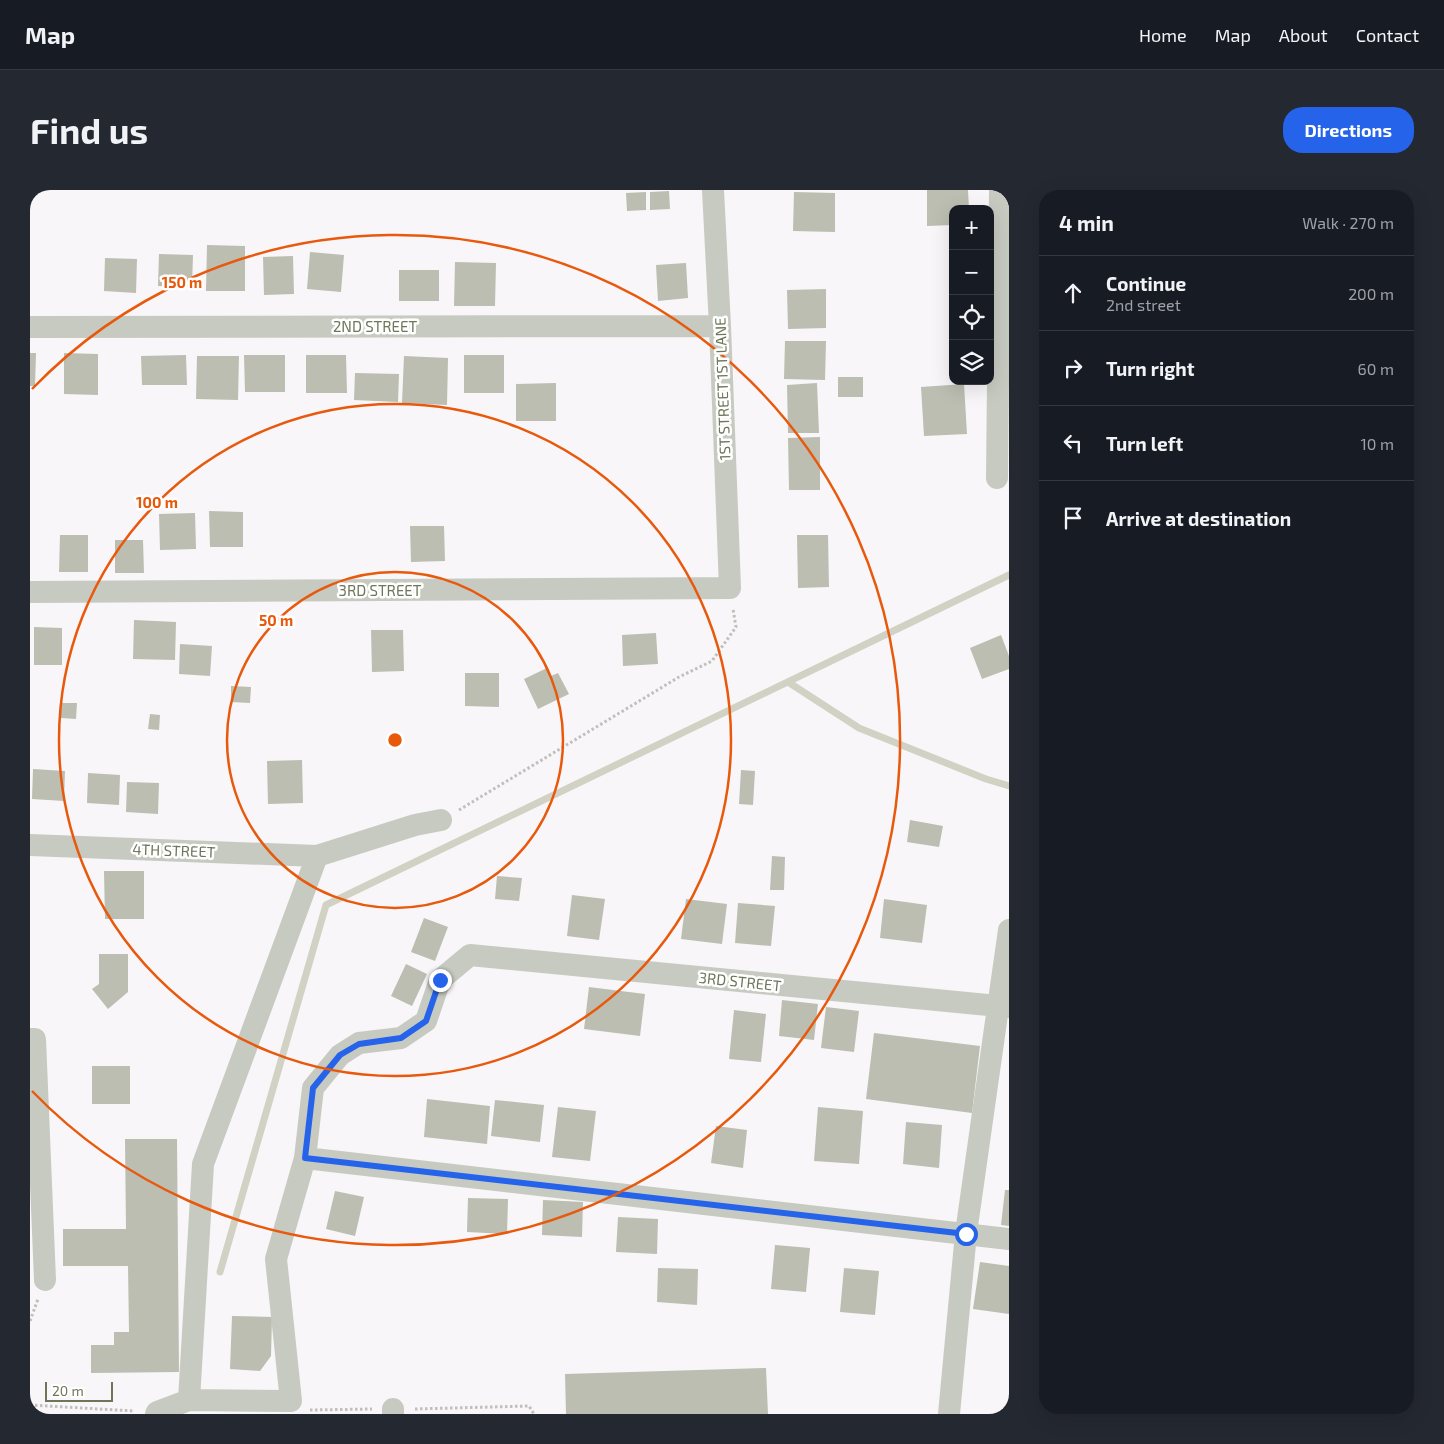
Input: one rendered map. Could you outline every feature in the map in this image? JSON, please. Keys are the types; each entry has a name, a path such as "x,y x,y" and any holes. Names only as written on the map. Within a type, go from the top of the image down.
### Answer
{"street":[{"name":"1ST STREET 1ST LANE","path":"713,190 730,588"},
{"path":"997,478 1000,190"},
{"name":"2ND STREET","path":"30,326 720,326"},
{"name":"3RD STREET","path":"30,592 730,588"},
{"name":"4TH STREET","path":"30,845 318,856 415,825 441,820"},
{"path":"189,1400 203,1164 318,856"},
{"path":"949,1414 966,1234 1003,1007 1009,930"},
{"name":"3RD STREET","path":"305,1158 313,1088 340,1055 359,1044 401,1038 426,1021 440,980 470,955 1003,1007"},
{"path":"30,1039 35,1039 44,1280"},
{"path":"156,1414 189,1400 291,1401 276,1259 305,1158 1009,1239"}],"path":[{"path":"441,820 679,677 712,661 736,628 730,588"}],"building":[{"path":"927,190 968,190 969,205 949,205 949,225 927,226"},
{"path":"669,191 670,209 650,210 650,192"},
{"path":"646,192 646,210 627,211 626,193"},
{"path":"794,192 835,193 835,232 793,231"},
{"path":"207,245 245,246 245,291 206,291"},
{"path":"310,252 344,255 341,292 307,289"},
{"path":"159,254 193,255 192,287 158,286"},
{"path":"293,256 294,294 264,295 263,257"},
{"path":"105,258 137,259 136,293 104,291"},
{"path":"455,262 496,263 495,306 454,306"},
{"path":"686,263 688,298 658,301 656,265"},
{"path":"399,270 439,270 439,301 399,301"},
{"path":"826,289 826,328 788,329 787,290"},
{"path":"785,341 826,341 825,380 784,379"},
{"path":"30,353 36,353 35,386 30,386"},
{"path":"64,353 98,354 98,395 64,394"},
{"path":"186,355 187,385 142,385 141,356"},
{"path":"244,355 285,355 285,392 245,392"},
{"path":"306,355 346,355 347,393 306,393"},
{"path":"464,355 504,355 504,393 464,393"},
{"path":"197,356 239,356 238,400 196,399"},
{"path":"404,356 448,358 447,405 402,403"},
{"path":"355,373 399,374 398,402 354,400"},
{"path":"838,377 863,377 863,397 838,397"},
{"path":"556,383 556,421 516,421 516,384"},
{"path":"817,383 819,433 788,433 787,385"},
{"path":"964,385 967,434 924,436 921,387"},
{"path":"820,437 820,490 789,490 788,438"},
{"path":"209,511 243,512 243,547 210,547"},
{"path":"195,513 196,549 160,550 159,514"},
{"path":"410,526 444,526 445,561 411,562"},
{"path":"60,535 88,535 88,572 59,572"},
{"path":"797,535 828,535 829,587 798,588"},
{"path":"115,540 143,540 144,573 115,573"},
{"path":"134,620 176,622 175,660 133,659"},
{"path":"34,627 62,628 62,665 34,665"},
{"path":"371,630 403,630 404,671 372,672"},
{"path":"656,633 658,664 623,666 622,635"},
{"path":"1001,635 1009,656 1009,669 982,679 970,648"},
{"path":"180,644 212,646 210,676 179,674"},
{"path":"547,668 551,676 558,673 569,694 538,709 524,679"},
{"path":"465,673 499,673 499,707 465,706"},
{"path":"231,686 251,687 250,703 231,702"},
{"path":"61,703 77,703 76,719 61,718"},
{"path":"150,714 160,715 159,730 148,729"},
{"path":"302,760 303,803 268,804 267,761"},
{"path":"33,769 65,771 64,801 32,799"},
{"path":"741,770 755,771 753,805 739,804"},
{"path":"88,773 120,775 119,805 87,803"},
{"path":"127,782 159,783 158,814 126,812"},
{"path":"910,820 943,826 939,847 907,842"},
{"path":"772,856 785,857 784,890 770,890"},
{"path":"104,871 144,871 144,919 105,919"},
{"path":"497,876 522,878 519,901 495,899"},
{"path":"572,895 605,899 599,940 567,936"},
{"path":"686,899 727,904 722,944 681,939"},
{"path":"884,899 927,905 922,943 880,938"},
{"path":"738,903 775,906 771,946 735,943"},
{"path":"424,918 448,927 435,961 411,952"},
{"path":"99,954 128,954 128,992 108,1009 92,989 99,984"},
{"path":"406,964 427,974 412,1006 391,996"},
{"path":"589,987 645,994 640,1036 584,1029"},
{"path":"782,1000 818,1004 814,1040 779,1036"},
{"path":"826,1007 859,1011 854,1052 821,1048"},
{"path":"734,1010 766,1014 761,1062 729,1059"},
{"path":"874,1033 980,1046 972,1113 866,1099"},
{"path":"92,1066 130,1066 130,1104 92,1104"},
{"path":"427,1099 490,1106 487,1144 424,1137"},
{"path":"495,1100 544,1105 540,1142 491,1136"},
{"path":"558,1107 596,1111 590,1161 552,1157"},
{"path":"818,1107 863,1111 859,1164 814,1161"},
{"path":"906,1122 942,1125 939,1168 903,1164"},
{"path":"716,1126 747,1130 743,1168 711,1163"},
{"path":"125,1139 177,1139 179,1372 91,1373 91,1345 114,1345 114,1332 129,1332 128,1266 63,1266 63,1229 126,1229"},
{"path":"1005,1190 1009,1190 1009,1226 1001,1225"},
{"path":"335,1191 364,1197 355,1236 326,1229"},
{"path":"468,1198 508,1199 507,1234 467,1232"},
{"path":"543,1200 583,1202 582,1237 542,1235"},
{"path":"618,1217 658,1219 657,1254 616,1252"},
{"path":"775,1245 810,1248 806,1292 771,1289"},
{"path":"980,1262 1009,1266 1009,1314 973,1309"},
{"path":"658,1268 698,1269 697,1305 657,1302"},
{"path":"844,1268 879,1271 875,1315 840,1312"},
{"path":"232,1316 272,1317 271,1356 260,1371 230,1369"},
{"path":"766,1368 768,1414 566,1414 565,1374"}],"waterway":[{"path":"220,1272 326,905 1009,575"},
{"path":"788,682 859,728 986,779 1009,786"}],"route":[{"path":"440,980 426,1021 401,1038 359,1044 340,1055 313,1088 305,1158 966,1234"}]}
